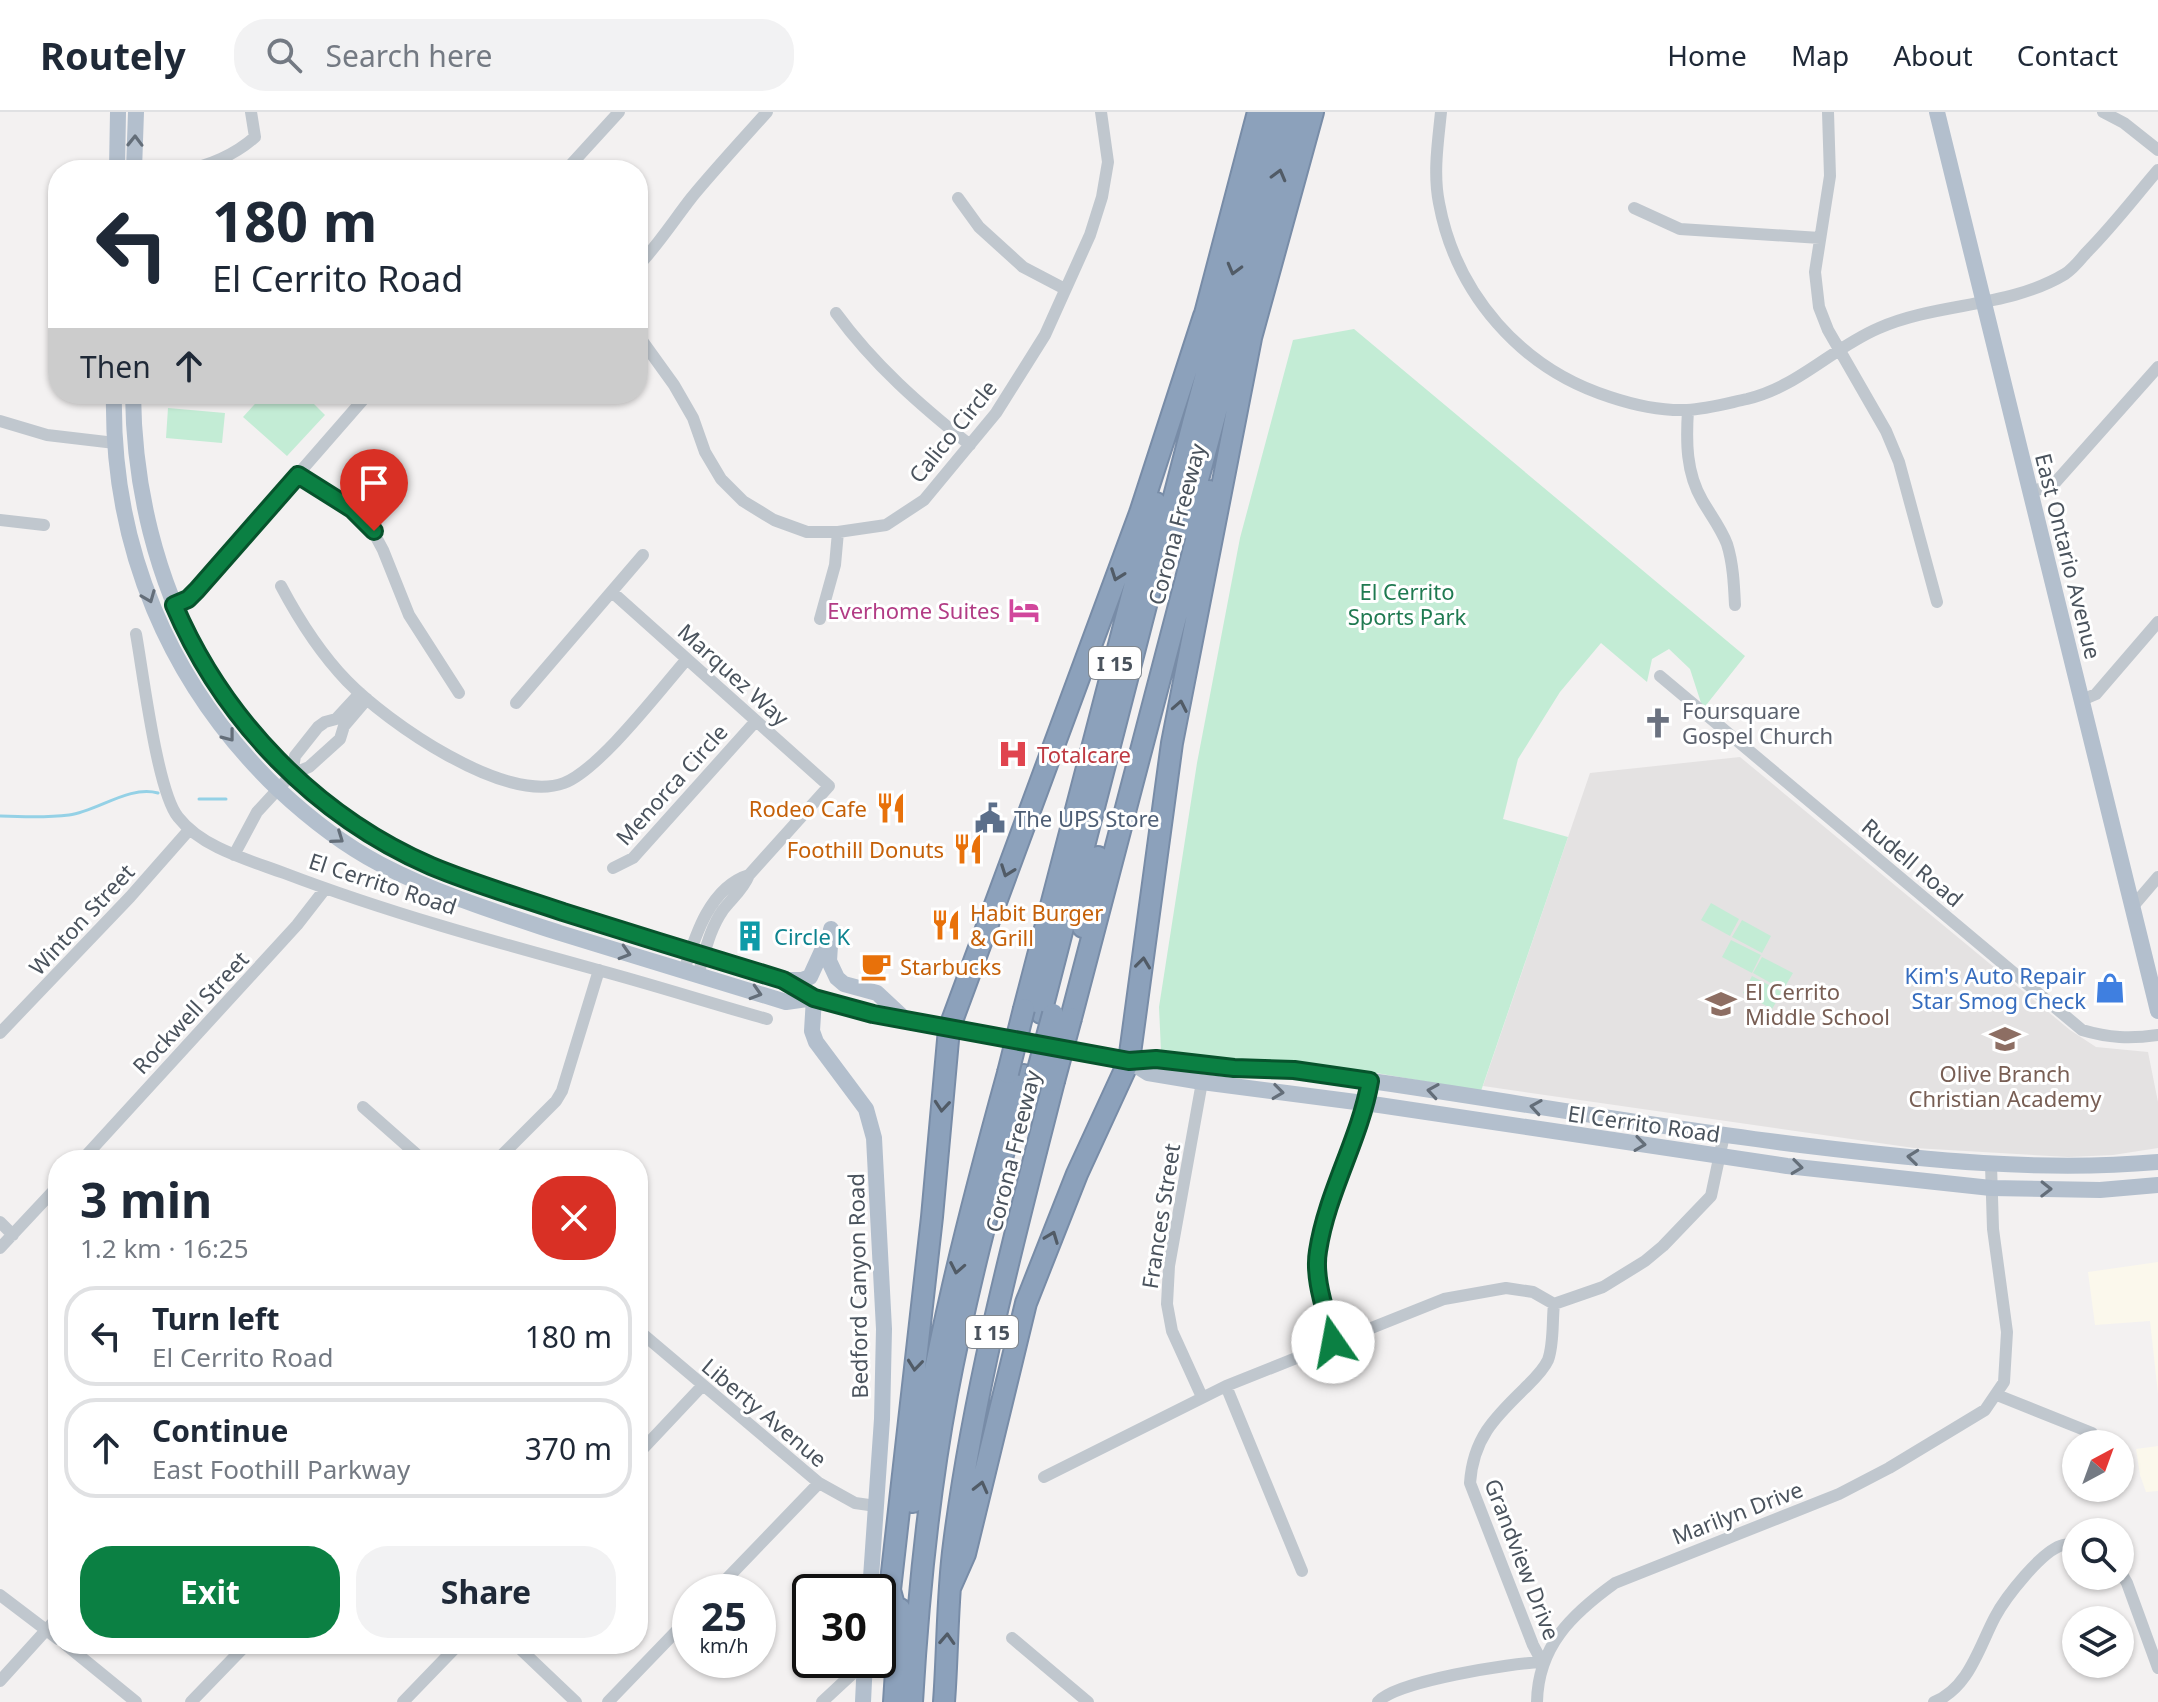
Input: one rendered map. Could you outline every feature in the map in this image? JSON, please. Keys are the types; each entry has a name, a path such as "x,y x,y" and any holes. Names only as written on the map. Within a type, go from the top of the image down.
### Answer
{"highway":[{"name":"Corona Freeway","path":"894,1702 898,1620 926,1422 960,1251 1033,1077 1050,1014 1070,835 1258,112"},
{"path":"1050,1014 1142,619 1276,112"},
{"path":"1050,1014 1087,900 1296,112"},
{"name":"Corona Freeway","path":"944,1702 950,1588 963,1487 994,1325 1033,1077 1252,333 1313,112"},
{"path":"898,1620 890,1590 932,1217 949,1029 1140,513 1204,316"},
{"path":"950,1588 965,1554 1026,1303 1077,1174 1129,1061 1172,743 1252,333"},
{"path":"1070,835 1110,723 1130,649 1142,619"},
{"path":"912,1702 929,1519 947,1394 991,1200 1033,1077"},
{"path":"924,1702 931,1585 954,1425 971,1333 1033,1077"}],"main road":[{"path":"117,160 118,112"},
{"path":"134,160 136,112"},
{"name":"East Ontario Avenue","path":"1937,112 2158,1011"},
{"path":"114,404 115,443 125,518 138,568 161,627 199,697 232,741 299,808 349,846 411,880 495,912 786,1002 814,998"},
{"path":"115,443 124,426 124,404"},
{"path":"134,404 140,491 151,538 186,634 226,700 275,759 292,774 370,834 430,866 502,892 783,980 814,998"},
{"path":"115,443 127,453 138,518 151,538"},
{"path":"783,980 810,977 831,929 829,961 837,978 844,984 877,993 908,1022"},
{"name":"El Cerrito Road","path":"814,998 908,1022 1129,1061 1156,1059 1234,1068 1294,1070 1724,1135 1991,1165 2099,1167 2158,1162"},
{"name":"Bedford Canyon Road","path":"814,998 812,1031 816,1042 866,1109 874,1138 884,1329 871,1574"},
{"name":"El Cerrito Road","path":"1129,1061 1148,1073 1202,1082 1366,1103 1787,1166 1991,1188 2100,1190 2158,1185"},
{"path":"863,1702 864,1678"}],"street":[{"path":"216,160 241,149 255,137 251,112"},
{"path":"575,160 619,112"},
{"path":"648,255 710,175 767,112"},
{"name":"Calico Circle","path":"648,349 693,418 705,452 721,479 743,501 774,520 807,532 838,532 886,525 924,500 1020,379 1045,335 1090,235 1102,197 1108,162 1101,112"},
{"path":"1441,112 1436,151 1438,200 1447,237 1466,281 1502,331 1561,378 1630,404 1688,410 1749,399 1785,387 1841,349 1881,327 2028,291 2067,273 2158,170"},
{"path":"1828,112 1830,176 1815,272 1819,307 1828,330 1886,431 1899,462 1937,602"},
{"path":"2103,112 2124,123 2158,150"},
{"path":"958,198 979,227 1023,267 1065,289"},
{"path":"1634,208 1680,229 1820,238"},
{"path":"836,313 859,345 915,400 970,445"},
{"path":"2030,492 2053,485 2158,367"},
{"path":"174,605 188,599 197,590 359,404"},
{"path":"1688,410 1686,441 1689,467 1700,496 1726,540 1732,561 1735,605"},
{"path":"0,421 47,435 115,443"},
{"path":"298,475 352,509 369,524 409,615 459,693"},
{"path":"0,520 44,525"},
{"path":"820,619 835,565 838,532"},
{"path":"516,703 643,555"},
{"path":"281,586 319,647 364,696 422,739 460,761 506,781 541,788 563,784 592,766 687,659"},
{"name":"Marquez Way","path":"612,592 829,786 749,875 737,879 718,898 701,923 697,954"},
{"path":"2082,700 2096,694 2158,622"},
{"path":"136,634 161,773 175,814 189,830"},
{"name":"Rudell Road","path":"1660,676 2082,1030 2105,1037 2128,1039 2158,1035"},
{"path":"340,723 364,696"},
{"path":"292,774 295,756 318,727 325,722 340,723"},
{"name":"Menorca Circle","path":"613,868 633,858 755,722"},
{"path":"234,855 257,812 292,774 309,767 333,745 343,733 340,723"},
{"name":"El Cerrito Road","path":"189,830 234,855 325,889 505,945 767,1019"},
{"name":"Winton Street","path":"0,1033 130,897 189,830"},
{"path":"2134,905 2158,877"},
{"name":"Rockwell Street","path":"91,1150 297,925 325,889"},
{"path":"691,973 697,954"},
{"path":"507,1150 556,1101 562,1091 599,970"},
{"path":"1333,1342 1317,1272 1318,1252 1366,1103 1370,1081"},
{"name":"Frances Street","path":"1202,1082 1169,1266 1167,1304 1172,1331 1202,1397"},
{"path":"363,1107 412,1150"},
{"path":"1044,1477 1226,1386 1444,1299 1506,1288 1533,1292 1554,1304 1603,1287 1663,1246 1711,1196 1724,1135"},
{"path":"1991,1165 1993,1229 2007,1332 2004,1382 1997,1395 2084,1430"},
{"path":"0,1248 48,1197"},
{"path":"0,1222 13,1235"},
{"name":"Grandview Drive","path":"1542,1662 1470,1483 1471,1462 1478,1443 1504,1408 1538,1375 1548,1360 1554,1304"},
{"name":"Liberty Avenue","path":"648,1338 819,1483 855,1503 876,1506"},
{"path":"648,1443 703,1385"},
{"path":"1226,1386 1302,1571"},
{"name":"Marilyn Drive","path":"1537,1702 1542,1662 1563,1629 1587,1603 1615,1583 1839,1494 1985,1410 1997,1395"},
{"path":"731,1574 819,1483"},
{"path":"1934,1702 1943,1698 1974,1665 1996,1615 2017,1584 2045,1556 2062,1546"},
{"path":"2130,1590 2158,1668"},
{"path":"0,1595 46,1629 0,1681"},
{"path":"608,1702 672,1636"},
{"path":"1012,1638 1088,1702"},
{"path":"77,1654 136,1702"},
{"path":"191,1702 237,1654"},
{"path":"403,1702 449,1654"},
{"path":"526,1654 576,1702"},
{"path":"1378,1702 1400,1688 1518,1663 1542,1662"},
{"path":"822,1702 847,1678"}],"shaded area":[{"name":"El Cerrito Middle School","path":"1740,757 2070,1030 2096,1047 2148,1052 2158,1102 2158,1148 2113,1155 2068,1157 1914,1148 1483,1086 1590,773"},
{"path":"2158,1262 2158,1394 2150,1321 2095,1325 2088,1272"},
{"path":"2158,1446 2158,1491 2146,1492 2136,1449"}],"green space":[{"name":"El Cerrito Sports Park","path":"1354,329 1745,656 1703,709 1690,669 1669,649 1652,659 1647,682 1601,643 1560,692 1518,759 1503,819 1568,837 1481,1091 1376,1073 1298,1076 1161,1051 1159,1007 1197,763 1240,538 1293,340"},
{"path":"255,404 314,404 325,415 287,456 243,417"},
{"path":"168,408 225,413 222,443 166,438"},
{"path":"1711,903 1739,919 1730,936 1701,920"},
{"path":"1742,920 1771,936 1762,953 1732,937"},
{"path":"1731,940 1761,955 1752,973 1722,957"},
{"path":"1762,957 1793,973 1783,990 1753,973"},
{"path":"1752,976 1782,992 1772,1009 1743,993"}],"waterway":[{"path":"0,816 69,815 136,792 158,793"},
{"path":"199,799 226,799"}],"place":[{"name":"Everhome Suites","path":"1024,610"},
{"name":"Foursquare Gospel Church","path":"1658,723"},
{"name":"Totalcare","path":"1013,754"},
{"name":"Rodeo Cafe","path":"891,808"},
{"name":"The UPS Store","path":"990,818"},
{"name":"Foothill Donuts","path":"968,849"},
{"name":"Habit Burger & Grill","path":"946,925"},
{"name":"Circle K","path":"750,936"},
{"name":"Starbucks","path":"876,966"},
{"name":"Kim's Auto Repair Star Smog Check","path":"2110,988"},
{"name":"El Cerrito Middle School","path":"1721,1004"},
{"name":"Olive Branch Christian Academy","path":"2005,1039"}],"route":[{"path":"374,531 352,509 298,475 197,590 188,599 174,605 186,634 226,700 275,759 310,790 378,840 430,866 679,949 783,980 814,998 908,1022 1129,1061 1156,1059 1234,1068 1294,1070 1370,1081 1362,1121 1333,1198 1318,1252 1317,1272 1333,1342"}]}
